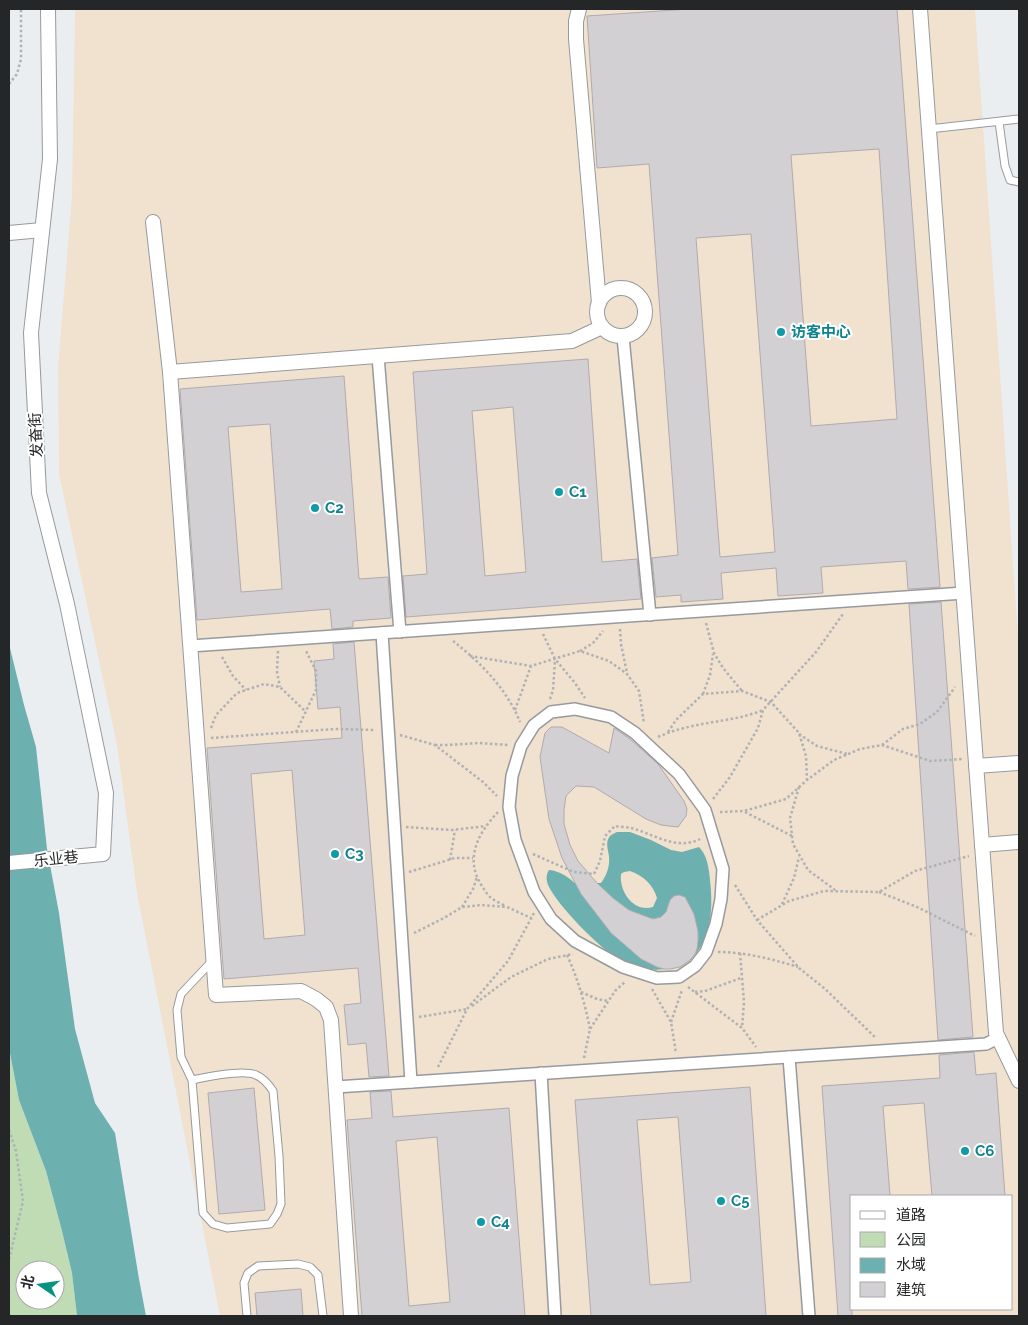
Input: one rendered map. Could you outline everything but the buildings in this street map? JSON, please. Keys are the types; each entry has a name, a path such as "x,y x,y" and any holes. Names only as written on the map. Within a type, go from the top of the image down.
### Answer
{"street":[{"name":"发奋街","path":"48,9 50,159 31,333 39,493 67,604 106,794 103,854"},
{"path":"579,9 576,21 576,39 598,320 608,333 623,337 637,331 645,318 646,311 640,296 626,288 610,291 598,303"},
{"path":"920,9 996,1033 1019,1081"},
{"path":"153,222 170,372 216,995 301,991 326,1007 331,1020 351,1316"},
{"path":"9,233 42,230"},
{"path":"170,372 572,341 602,327"},
{"path":"623,337 650,615"},
{"path":"378,356 400,632"},
{"path":"190,646 964,593"},
{"path":"382,633 411,1082"},
{"path":"576,709 611,717 635,733 679,774 705,811 722,869 722,899 706,952 695,966 678,977 657,978 637,972 623,967 575,941 551,919 534,892 515,840 507,806 512,776 523,742 534,725 543,718 551,712 576,709"},
{"path":"976,762 1019,764"},
{"path":"982,849 1019,842"},
{"name":"乐业巷","path":"9,863 103,854"},
{"path":"336,1087 986,1044 998,1038"},
{"path":"789,1057 809,1316"},
{"path":"540,1074 555,1316"}],"lane":[{"path":"930,129 1019,119"},
{"path":"999,122 1005,166 1010,180 1019,182"},
{"path":"192,1080 242,1073 256,1074 268,1083 273,1092 281,1204 270,1224 227,1228 213,1224 203,1213 192,1080 182,1057 177,1010 181,994 213,959"},
{"path":"247,1316 244,1283 248,1273 258,1266 298,1264 310,1267 318,1275 323,1316"}],"path":[{"path":"9,84 17,74 22,59 21,9"},
{"path":"580,651 609,661 627,674 639,691 646,743 668,732 707,722 742,717 763,710 816,652 853,601"},
{"path":"703,611 714,653 723,668 742,691"},
{"path":"470,656 531,666 580,651 593,643 614,617"},
{"path":"614,617 627,674"},
{"path":"538,623 555,658 575,683 595,714"},
{"path":"306,712 280,687 264,684 237,693 216,715 207,738 335,729 376,730 435,745 523,742 515,710 489,674 438,629"},
{"path":"296,639 305,649 316,672 316,690 296,732"},
{"path":"278,640 277,672 280,687"},
{"path":"214,645 233,676 246,690"},
{"path":"668,732 676,720 704,694 714,653"},
{"path":"543,718 553,690 555,658"},
{"path":"515,710 531,666"},
{"path":"705,811 744,811 786,799 807,780 834,760 860,749 882,745 903,729 920,724 936,712 969,671"},
{"path":"704,694 742,691 771,702 799,734 817,746 848,754"},
{"path":"705,811 730,777 758,728 763,710"},
{"path":"799,734 806,756 807,780"},
{"path":"402,940 462,907 474,889 476,878 473,858 478,839 491,819 507,806 483,782 435,745"},
{"path":"882,745 930,761 976,762"},
{"path":"799,787 790,818 793,844 808,870 836,891"},
{"path":"744,811 792,836"},
{"path":"395,827 455,830 486,826"},
{"path":"518,848 574,872 594,874 600,861 605,836 615,826 631,828 671,843 693,843 712,833"},
{"path":"450,860 455,830"},
{"path":"879,892 915,871 982,849"},
{"path":"782,905 794,878 800,856"},
{"path":"398,875 455,858 473,858"},
{"path":"722,869 739,890 757,920 799,968 824,988 890,1051"},
{"path":"476,878 488,895 507,907 531,918"},
{"path":"757,920 789,900 824,891 879,892 924,911 989,943"},
{"path":"431,1081 467,1009 508,961 540,900"},
{"path":"462,907 481,905 507,907"},
{"path":"407,1018 467,1009 511,977 548,959 591,950"},
{"path":"706,952 735,952 799,968"},
{"path":"740,953 744,1002 742,1028"},
{"path":"567,955 581,992 590,1029"},
{"path":"581,1071 590,1029 615,991 637,972 650,986 671,1022 677,1065"},
{"path":"694,992 705,991 741,978"},
{"path":"671,1022 684,983 742,1028 764,1059"},
{"path":"581,992 597,999 608,1001"},
{"path":"9,1130 16,1151 23,1201 9,1260"}],"shaded area":[{"path":"75,9 975,9 1019,651 1019,1316 220,1316 137,893 117,745 59,474 58,367 72,196"}],"green space":[{"path":"9,1048 19,1100 46,1171 62,1231 72,1273 77,1316 9,1316"}],"water":[{"path":"9,644 36,747 47,849 59,913 75,1029 95,1103 115,1133 146,1316 77,1316 72,1273 46,1171 19,1100 9,1048"},
{"path":"616,832 630,832 671,850 682,852 699,847 702,850 709,871 711,910 705,938 695,955 698,940 697,925 685,897 674,896 664,915 660,918 652,919 625,908 616,902 597,883 601,883 606,874 609,860 608,841 610,836","holes":["630,871 647,881 653,889 657,898 653,907 640,907 629,900 625,894 622,888 621,874"]},
{"path":"549,870 564,875 576,884 641,959 664,969 648,969 630,964 620,960 601,946 570,915 553,894 547,881"}],"place":[{"name":"访客中心","path":"781,332"},
{"name":"C1","path":"559,492"},
{"name":"C2","path":"315,508"},
{"name":"C3","path":"335,854"},
{"name":"C6","path":"965,1151"},
{"name":"C5","path":"721,1201"},
{"name":"C4","path":"481,1222"}]}
